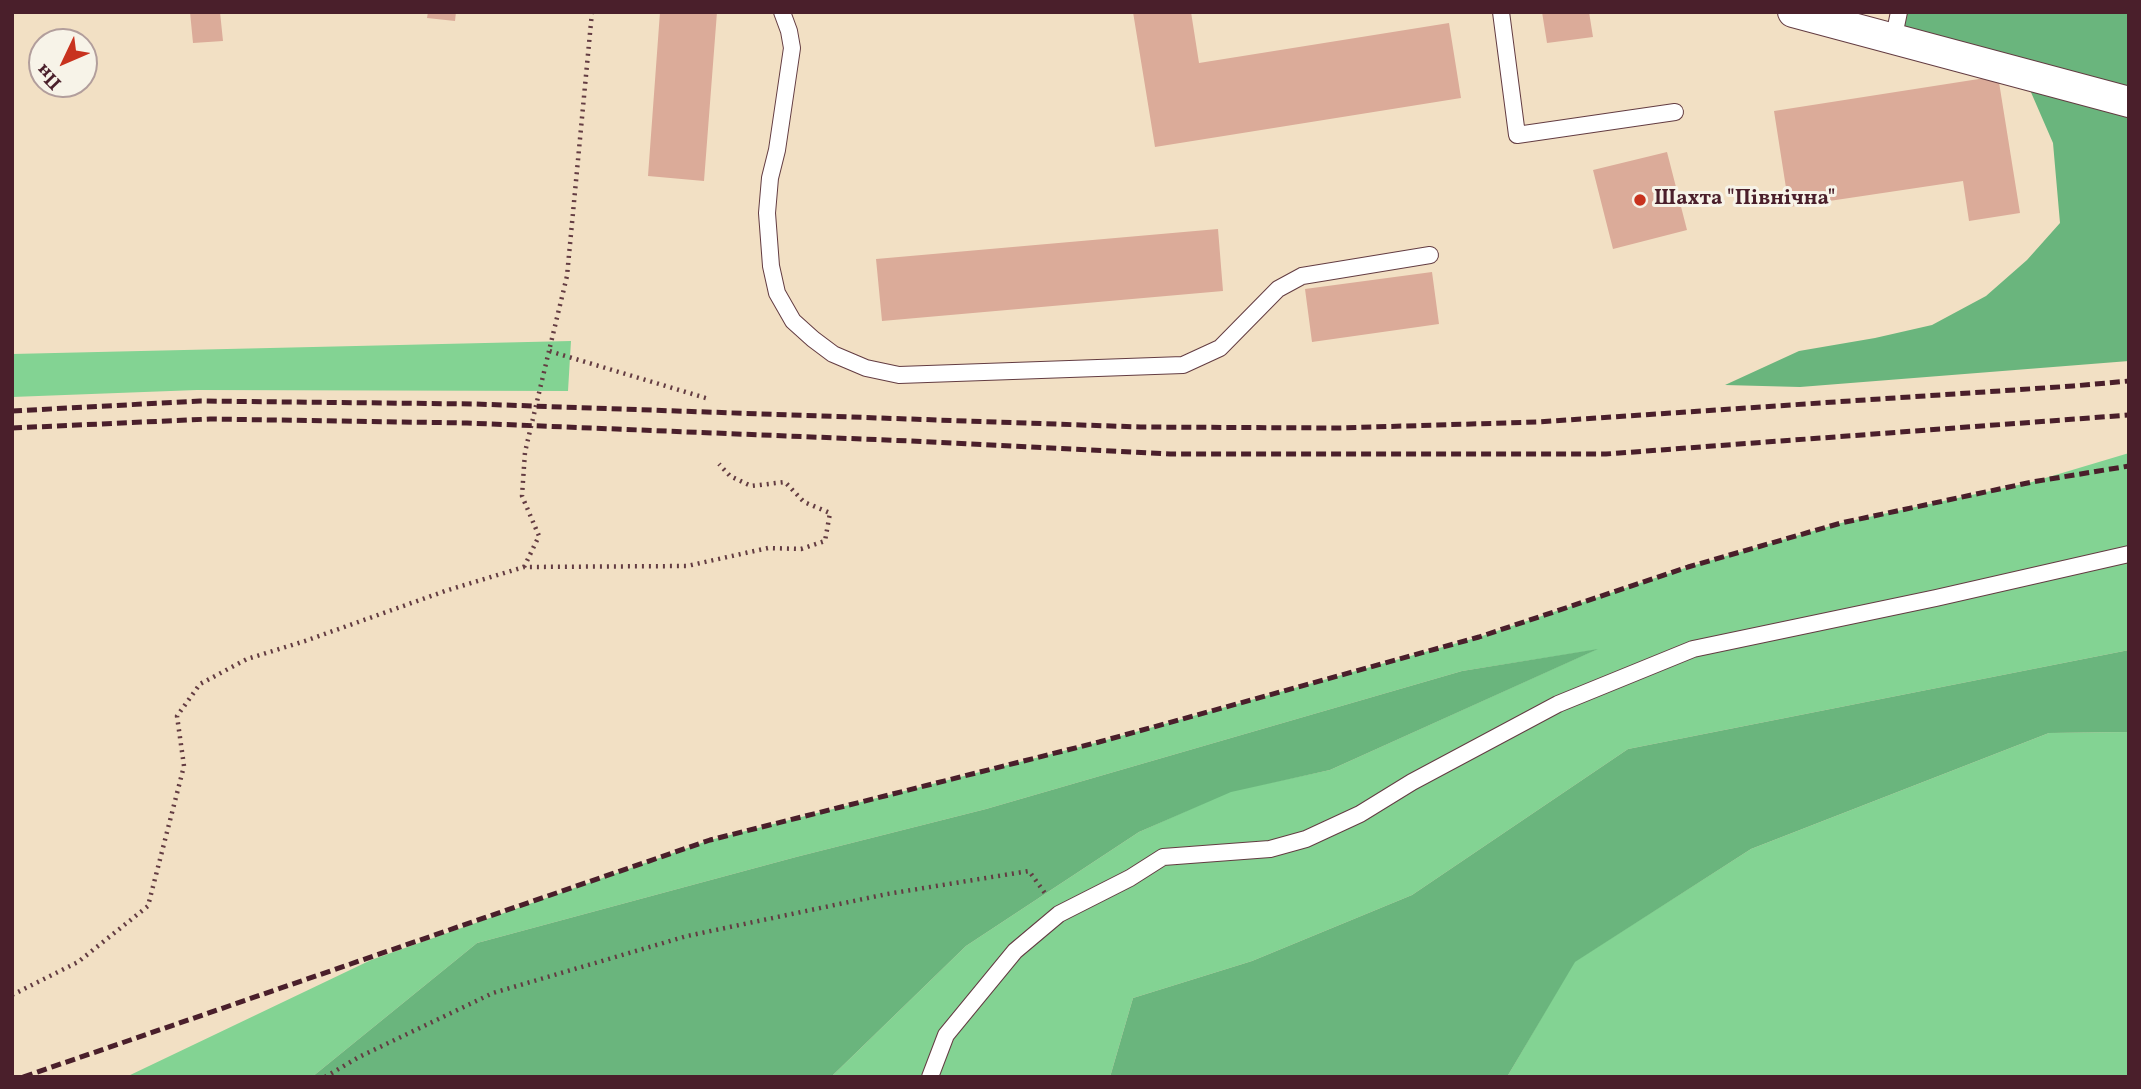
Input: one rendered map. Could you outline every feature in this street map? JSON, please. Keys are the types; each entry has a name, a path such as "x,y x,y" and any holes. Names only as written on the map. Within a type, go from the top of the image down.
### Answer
{"street":[{"path":"1793,12 1896,26 2129,103"}],"lane":[{"path":"782,12 792,48 767,213 771,266 777,293 793,321 813,339 833,354 866,368 900,375 1183,365 1220,348 1278,289 1302,276 1430,256"},
{"path":"1501,12 1517,135 1675,113"},
{"path":"930,1077 946,1035 1015,951 1059,914 1130,878 1163,857 1270,849 1306,839 1360,814 1412,782 1558,704 1693,649 2129,554"}],"path":[{"path":"524,567 539,536 522,496 524,452 567,276 592,12"},
{"path":"549,351 709,399"},
{"path":"12,995 78,962 148,906 184,766 177,716 200,684 247,659 448,590 524,567 687,566 768,548 801,550 825,541 830,513 804,502 785,482 751,486 730,476 719,464"},
{"path":"325,1077 359,1057 493,993 687,936 887,894 1029,871 1059,914"}],"green space":[{"path":"1899,12 2129,12 2129,361 1800,387 1725,385 1799,351 1932,325 1986,296 2027,260 2060,223 2053,143 2030,90 1893,41"},
{"path":"571,341 568,391 197,390 12,397 12,354"},
{"path":"2129,453 2129,650 1628,749 1412,895 1252,961 1133,998 1110,1077 831,1077 966,946 1139,832 1231,791 1330,770 1595,650 1462,671 986,809 477,943 312,1077 126,1077 371,960 710,840 1099,742 1479,637 1688,567 1841,523 2032,482"},
{"path":"1598,649 1330,770 1231,792 1139,832 966,946 831,1077 312,1077 477,943 986,809 1462,671"},
{"path":"2129,650 2129,732 2049,733 1751,849 1575,962 1507,1077 1110,1077 1133,998 1252,961 1412,895 1628,749"},
{"path":"2129,732 2129,1077 1507,1077 1574,962 1751,849 2049,733"}],"building":[{"path":"190,12 220,12 223,41 193,43"},
{"path":"428,12 456,12 455,21 427,18"},
{"path":"660,12 717,12 704,181 648,176"},
{"path":"1133,12 1191,12 1199,63 1449,23 1461,98 1155,147"},
{"path":"1542,12 1589,12 1593,37 1547,43"},
{"path":"1998,76 2020,213 1969,221 1963,181 1789,207 1774,111"},
{"name":"Шахта \"Північна\"","path":"1667,152 1687,230 1613,249 1593,170"},
{"path":"1218,229 1223,291 882,321 876,259"},
{"path":"1432,272 1439,324 1312,342 1305,289"}],"railway":[{"path":"12,411 200,401 475,404 1140,427 1339,428 1537,422 2129,381"},
{"path":"12,428 210,419 467,423 1170,454 1606,454 2129,415"},
{"path":"23,1077 710,840 1099,742 1479,637 1688,567 1841,523 2032,482 2129,466"}],"place":[{"name":"Шахта \"Північна\"","path":"1640,200"}]}
